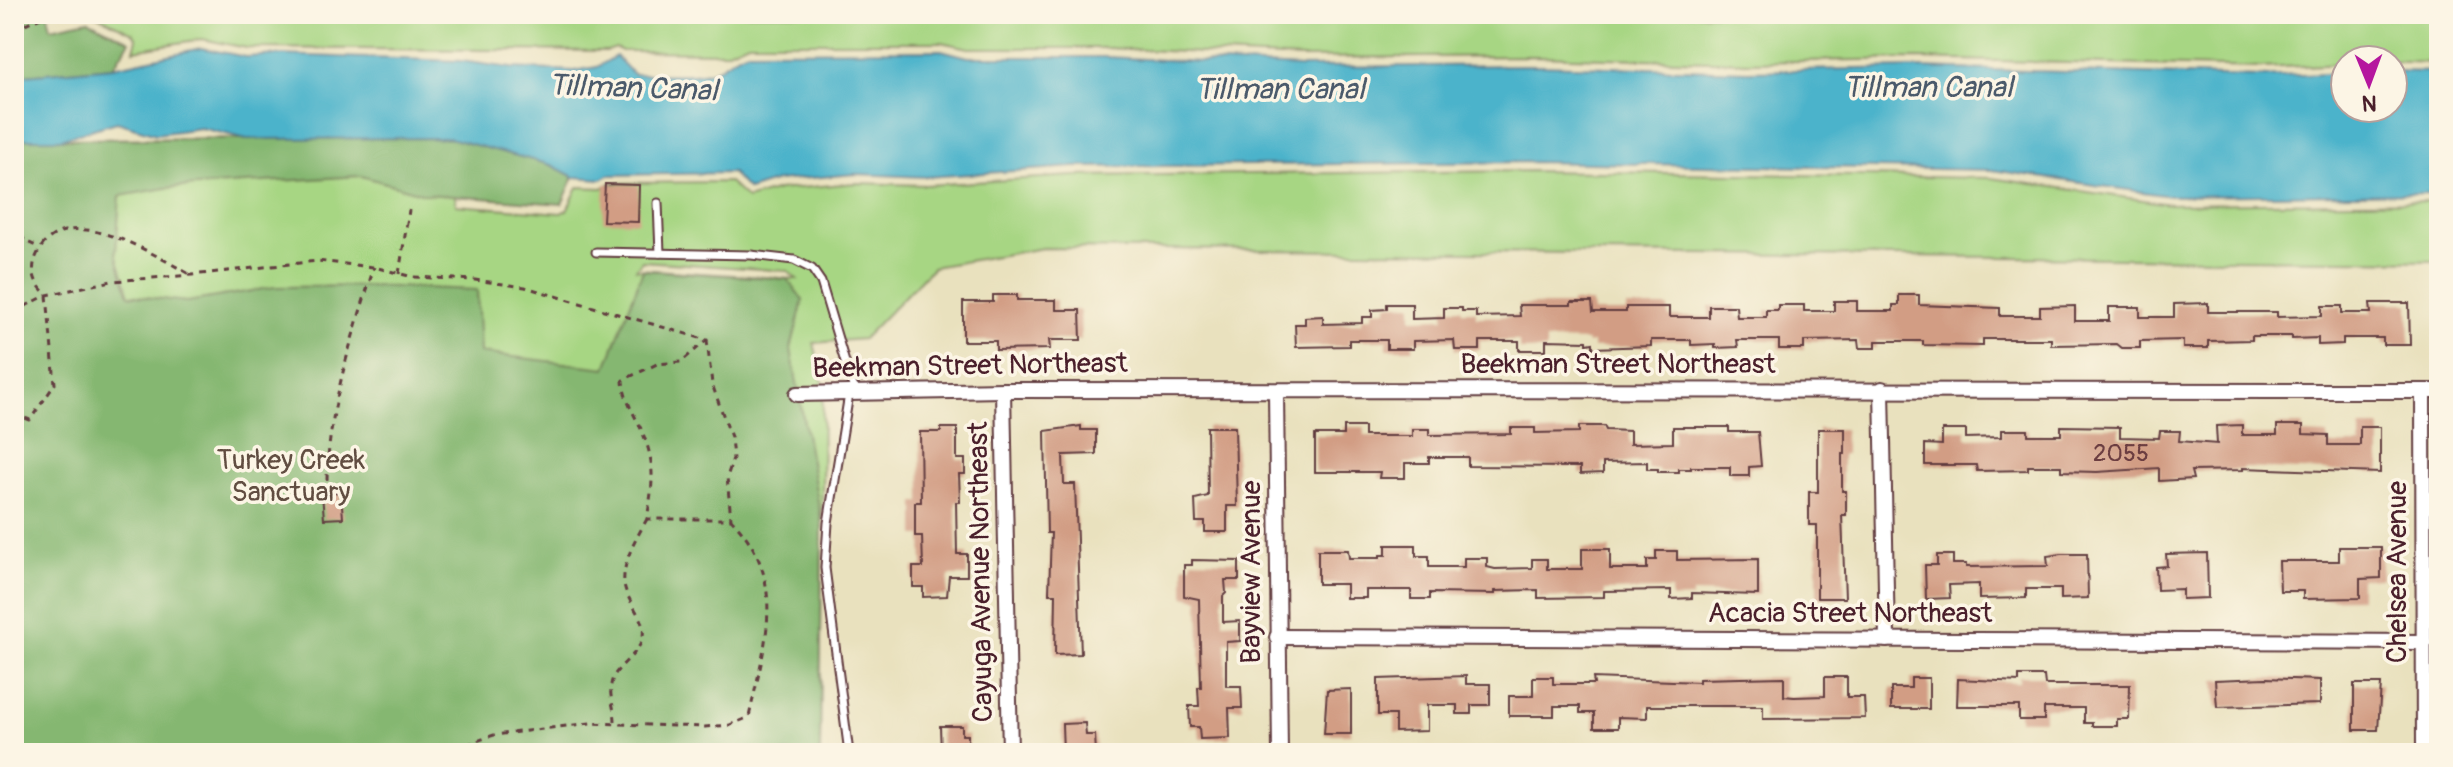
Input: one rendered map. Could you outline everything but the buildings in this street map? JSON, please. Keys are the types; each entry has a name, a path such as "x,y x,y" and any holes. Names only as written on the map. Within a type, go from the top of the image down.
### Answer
{"street":[{"path":"1882,389 1887,640"},
{"name":"Beekman Street Northeast","path":"797,394 1003,390 2439,391"},
{"name":"Cayuga Avenue Northeast","path":"1003,390 1010,753"},
{"name":"Bayview Avenue","path":"1276,391 1280,753"},
{"name":"Chelsea Avenue","path":"2423,392 2424,753"},
{"name":"Acacia Street Northeast","path":"1277,637 2424,642"}],"lane":[{"path":"658,203 660,253"},
{"path":"596,252 751,255 794,260 812,269 821,282 853,394 828,523 825,568 849,753"}],"path":[{"path":"14,29 47,14"},
{"path":"399,274 409,210"},
{"path":"14,225 25,241 40,248"},
{"path":"14,414 30,420 55,384 47,295 38,287 32,267 40,248 57,231 78,228 108,234 192,275"},
{"path":"14,312 47,295 112,281 317,261 374,267 413,277 475,280 525,287 707,340"},
{"path":"327,480 336,409 348,350 374,267"},
{"path":"443,753 494,735 591,723 705,727 730,725 749,717 768,634 767,592 755,551 745,533 731,519 727,477 733,459 731,437 712,384 707,340"},
{"path":"616,723 610,688 613,676 635,654 643,638 642,622 627,597 624,580 627,562 647,519 654,477 645,438 623,395 623,380 657,364 681,362 707,340"},
{"path":"647,519 731,519"}],"green space":[{"path":"14,14 48,14 51,28 88,20 130,41 113,67 14,76"},
{"path":"94,14 2439,14 2439,63 2409,62 2409,44 2329,44 2329,65 2261,68 1918,59 1748,62 1536,56 1301,58 1107,48 969,48 941,42 748,42 726,52 622,51 616,48 607,51 247,48 202,39 134,50 137,39 133,33"},
{"name":"Turkey Creek Sanctuary","path":"449,138 456,205 561,213 567,210 578,187 602,188 611,183 729,182 747,199 778,190 855,183 926,185 1074,176 1532,171 1991,178 2170,204 2439,201 2439,261 1043,248 933,267 863,339 814,343 823,383 820,753 14,753 14,139","holes":["642,261 788,271 797,279 636,269"]},
{"name":"Turkey Creek Sanctuary","path":"449,138 551,165 574,177 562,204 425,194 361,176 166,188 120,196 116,253 129,295 187,302 275,287 371,286 477,290 480,353 606,368 643,270 787,279 803,300 791,349 822,524 820,753 14,753 14,139"}],"water":[{"name":"Tillman Canal","path":"201,48 246,57 278,55 461,61 511,68 574,71 597,67 616,56 633,74 664,75 715,70 748,51 941,50 968,57 1106,57 1301,67 1537,65 1748,71 1917,68 2261,77 2329,74 2329,124 2409,124 2409,71 2439,72 2439,193 2170,196 1992,170 1532,162 1074,167 926,177 855,174 777,181 748,190 732,173 609,175 602,179 574,177 551,165 449,138 247,139 201,128 156,134 117,122 60,139 14,139 14,76 113,67"}]}
